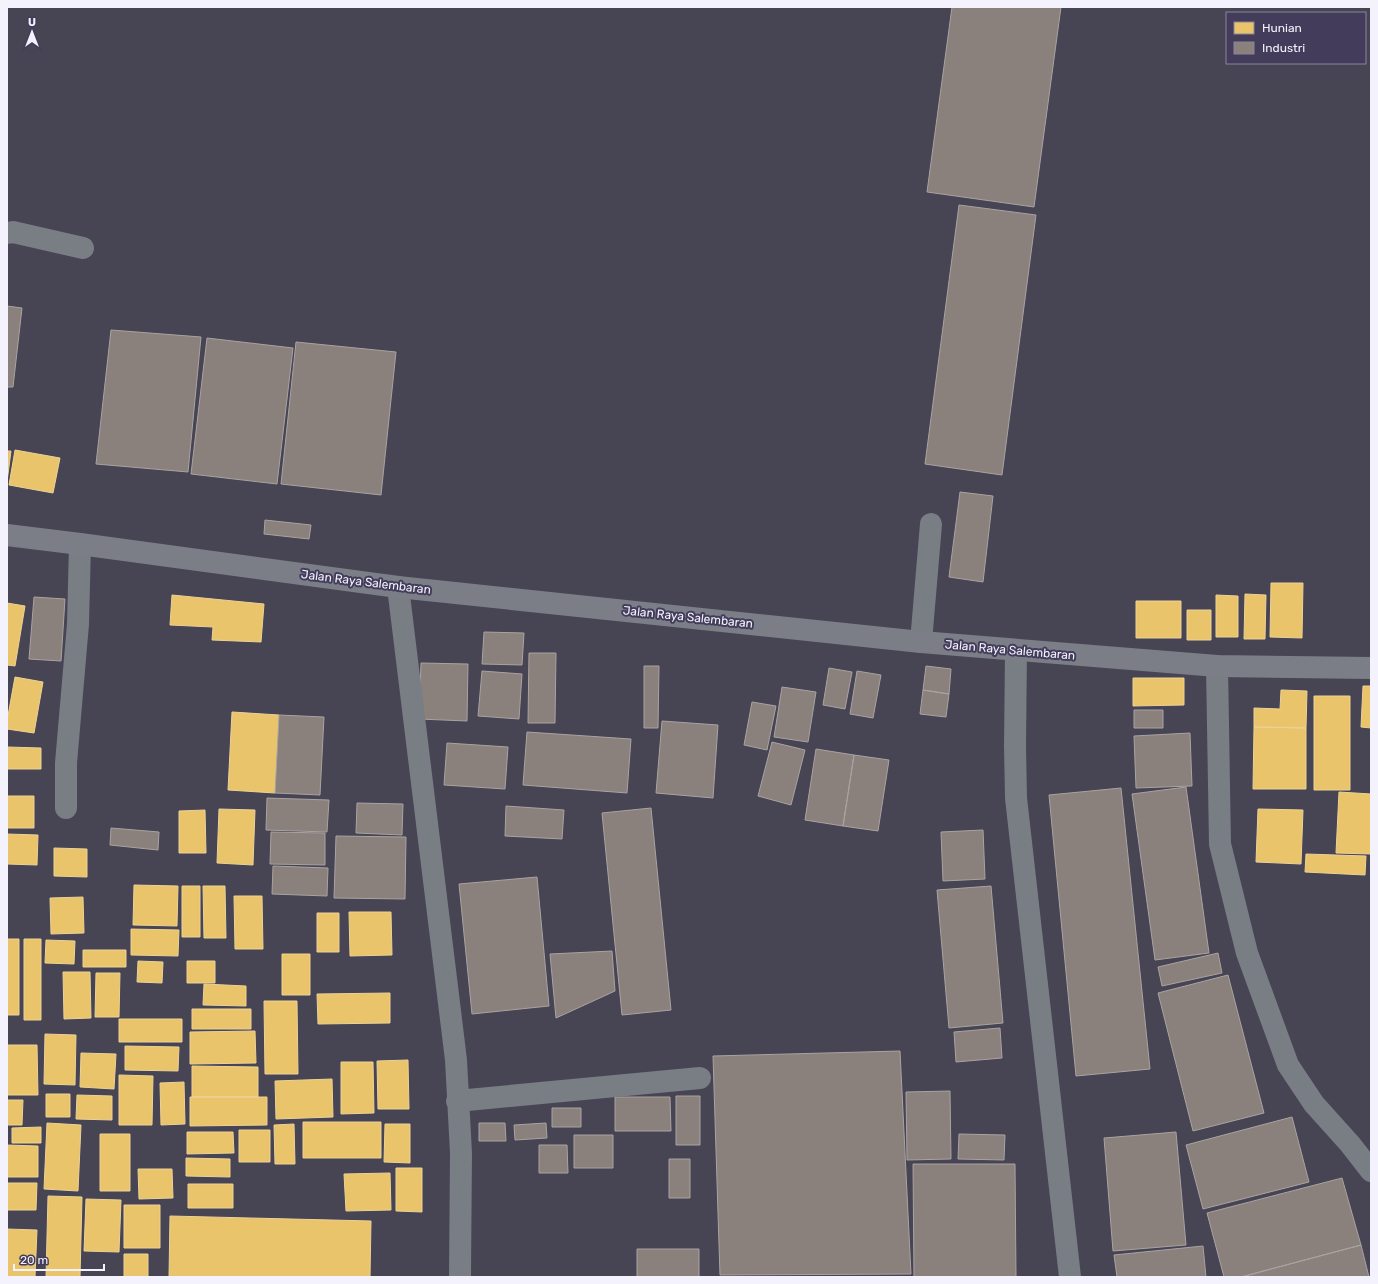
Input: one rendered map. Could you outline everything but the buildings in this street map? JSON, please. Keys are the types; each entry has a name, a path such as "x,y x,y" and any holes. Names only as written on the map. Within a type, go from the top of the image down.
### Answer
{"main road":[{"name":"Jalan Raya Salembaran","path":"7,535 398,587 921,642 1217,666 1371,668"}],"street":[{"path":"7,233 13,232 83,248"},
{"path":"921,642 931,524"},
{"path":"66,808 66,763 78,624 80,544"},
{"path":"398,587 455,1052 461,1153 460,1277"},
{"path":"1016,650 1016,798 1070,1277"},
{"path":"1217,666 1220,844 1247,953 1288,1065 1314,1104 1350,1144 1371,1171"},
{"path":"457,1102 700,1078"}]}
